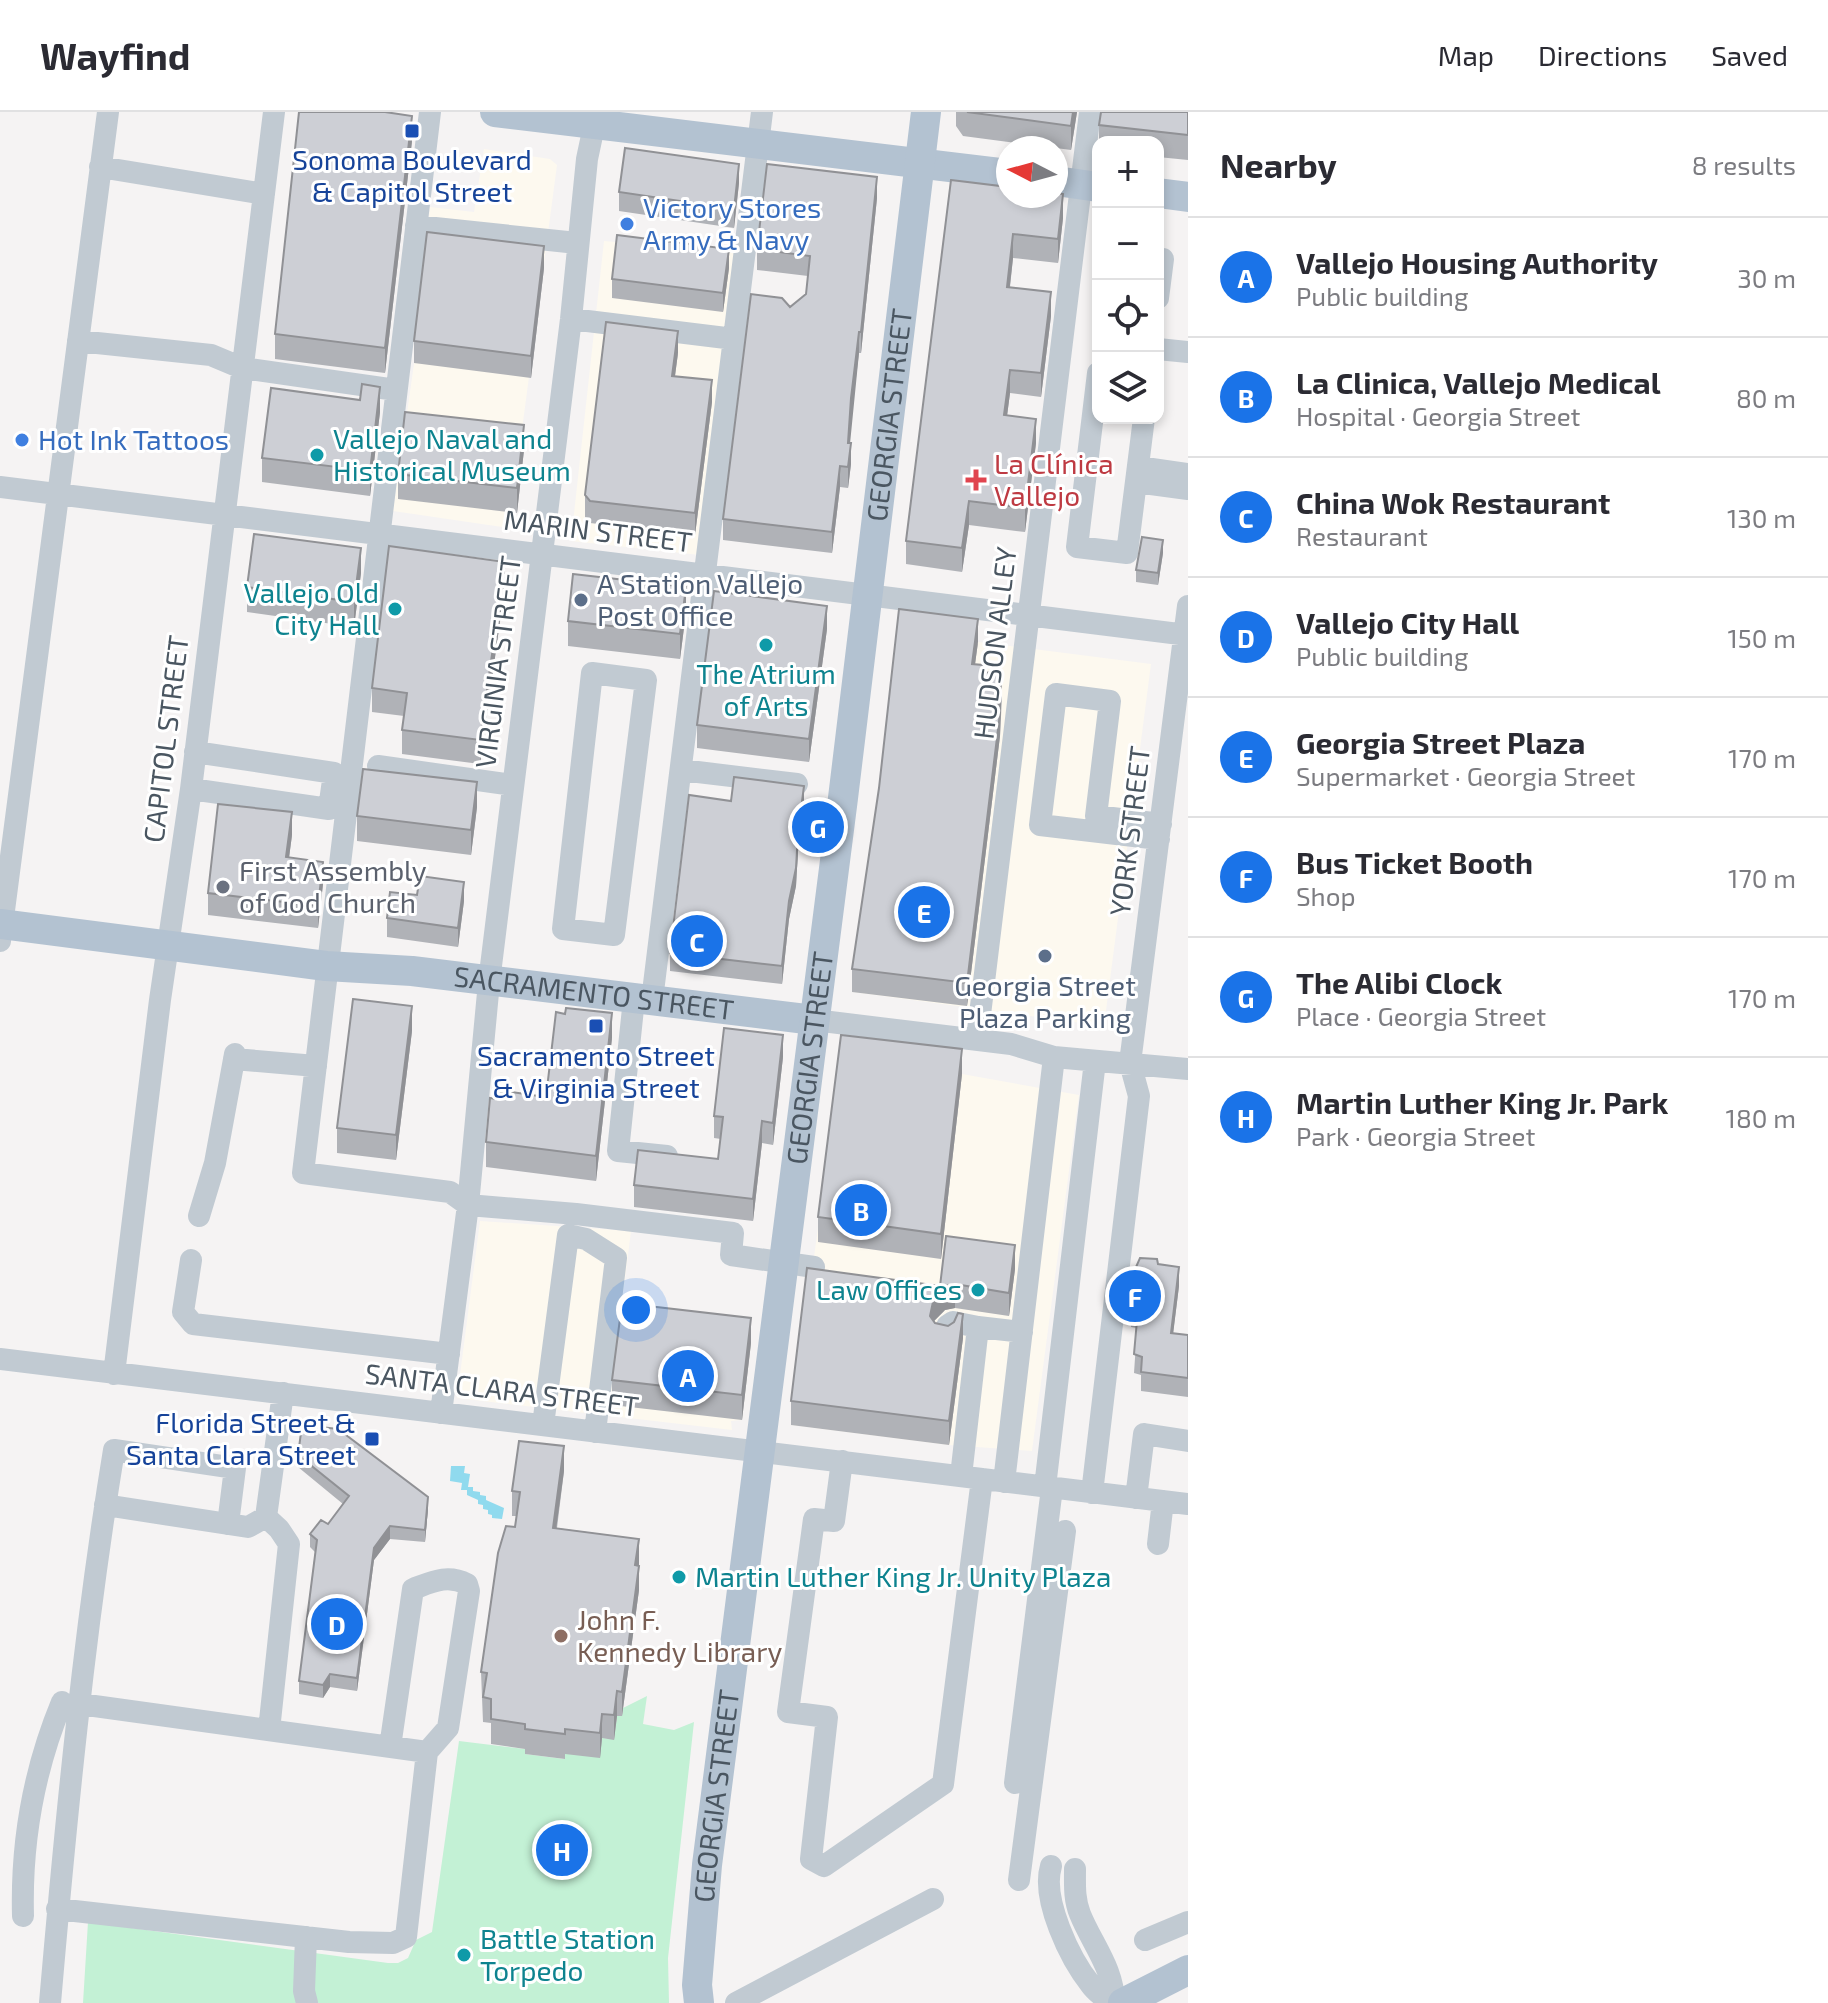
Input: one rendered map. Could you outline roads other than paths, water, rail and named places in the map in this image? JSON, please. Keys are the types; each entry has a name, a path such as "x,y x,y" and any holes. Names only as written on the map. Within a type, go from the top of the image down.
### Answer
{"main road":[{"path":"495,112 596,118 758,145 996,173"},
{"name":"GEORGIA STREET","path":"699,2003 697,1985 707,1865 926,112"},
{"path":"1164,194 1188,197"},
{"name":"SACRAMENTO STREET","path":"1,930 326,966 412,971 814,1020"},
{"path":"1123,2003 1188,1970"}],"street":[{"path":"1,930 108,112"},
{"name":"CAPITOL STREET","path":"114,1374 167,947 191,789 274,112"},
{"path":"430,112 303,1173 450,1192 468,1205 733,1233 731,1255 814,1267"},
{"path":"693,1159 618,1151 681,770 762,112"},
{"name":"HUDSON ALLEY","path":"977,1039 1078,184 1090,112"},
{"name":"VIRGINIA STREET","path":"441,1413 468,1205 489,982 571,319 587,159 596,118"},
{"path":"100,167 264,194"},
{"path":"416,226 577,243"},
{"path":"571,319 734,339"},
{"path":"1164,335 1188,338"},
{"path":"78,341 211,355 242,368 396,390"},
{"path":"1164,350 1188,352"},
{"path":"1092,423 1077,547 1127,553 1143,424"},
{"path":"1137,474 1188,474"},
{"path":"1137,474 1188,489"},
{"name":"MARIN STREET","path":"0,487 1187,635"},
{"name":"YORK STREET","path":"1092,1493 1139,1096 1130,1063 1187,635 1188,606"},
{"path":"592,673 646,680 614,935 563,929 574,821 592,673"},
{"path":"1056,694 1110,701 1096,816 1160,832 1040,825 1056,694"},
{"path":"191,789 329,809 334,773 195,752"},
{"path":"378,766 513,785"},
{"path":"681,770 797,784"},
{"name":"SACRAMENTO STREET","path":"814,1020 1011,1044 1054,1057 1188,1069"},
{"path":"199,1216 215,1163 234,1056 316,1066"},
{"path":"842,1461 834,1521 814,1519 788,1712 827,1717 811,1859 824,1866 943,1784 982,1479 1022,1332 1054,1057"},
{"path":"1015,1783 1095,1061"},
{"path":"543,1425 568,1235 586,1239 616,1258 595,1432"},
{"path":"191,1260 183,1312 193,1324 449,1354"},
{"path":"944,1337 947,1326 953,1322 1022,1332"},
{"path":"978,1327 959,1427 982,1479"},
{"name":"SANTA CLARA STREET","path":"0,1359 1188,1504"},
{"path":"247,1523 283,1393"},
{"path":"1136,1498 1144,1434 1188,1441"},
{"path":"50,2003 71,1703 114,1450 235,1468 247,1523"},
{"path":"1158,1544 1163,1501"},
{"path":"105,1505 279,1529 289,1544 269,1730"},
{"path":"1019,1880 1065,1531"},
{"path":"57,1909 349,1942 393,1943 406,1937 427,1752 448,1728 469,1591 467,1584 444,1578 413,1589 390,1747"},
{"path":"71,1703 427,1752"},
{"path":"23,1916 22,1863 44,1744 71,1703"},
{"path":"1051,1866 1047,1879 1050,1901 1068,1945 1091,1985 1112,2003"},
{"path":"1075,1869 1075,1897 1114,1985 1112,2003"},
{"path":"736,2003 933,1899"},
{"path":"1145,1940 1188,1922"},
{"path":"306,1937 304,1991 307,2003"}],"water":[{"path":"451,1466 465,1466 464,1473 470,1474 468,1487 473,1487 473,1491 486,1496 486,1500 504,1508 502,1519 492,1518 483,1505 478,1504 478,1500 467,1495 467,1490 461,1490 462,1483 450,1481"}],"place":[{"name":"Sonoma Boulevard & Capitol Street","path":"412,131"},
{"name":"Victory Stores Army & Navy","path":"627,224"},
{"name":"Hot Ink Tattoos","path":"22,440"},
{"name":"Vallejo Naval and Historical Museum","path":"317,455"},
{"name":"La Clínica Vallejo","path":"976,480"},
{"name":"A Station Vallejo Post Office","path":"581,600"},
{"name":"Vallejo Old City Hall","path":"395,609"},
{"name":"The Atrium of Arts","path":"766,645"},
{"name":"The Alibi Clock","path":"818,827"},
{"name":"First Assembly of God Church","path":"223,887"},
{"name":"Georgia Street Plaza","path":"924,912"},
{"name":"China Wok Restaurant","path":"697,941"},
{"name":"Georgia Street Plaza Parking","path":"1045,956"},
{"name":"Sacramento Street & Virginia Street","path":"596,1026"},
{"name":"La Clinica, Vallejo Medical","path":"861,1210"},
{"name":"Law Offices","path":"978,1290"},
{"name":"Bus Ticket Booth","path":"1135,1296"},
{"name":"Vallejo Housing Authority","path":"688,1376"},
{"name":"Florida Street & Santa Clara Street","path":"372,1439"},
{"name":"Martin Luther King Jr. Unity Plaza","path":"679,1577"},
{"name":"Vallejo City Hall","path":"337,1624"},
{"name":"John F. Kennedy Library","path":"561,1636"},
{"name":"Martin Luther King Jr. Park","path":"562,1850"},
{"name":"Battle Station Torpedo","path":"464,1955"}]}
